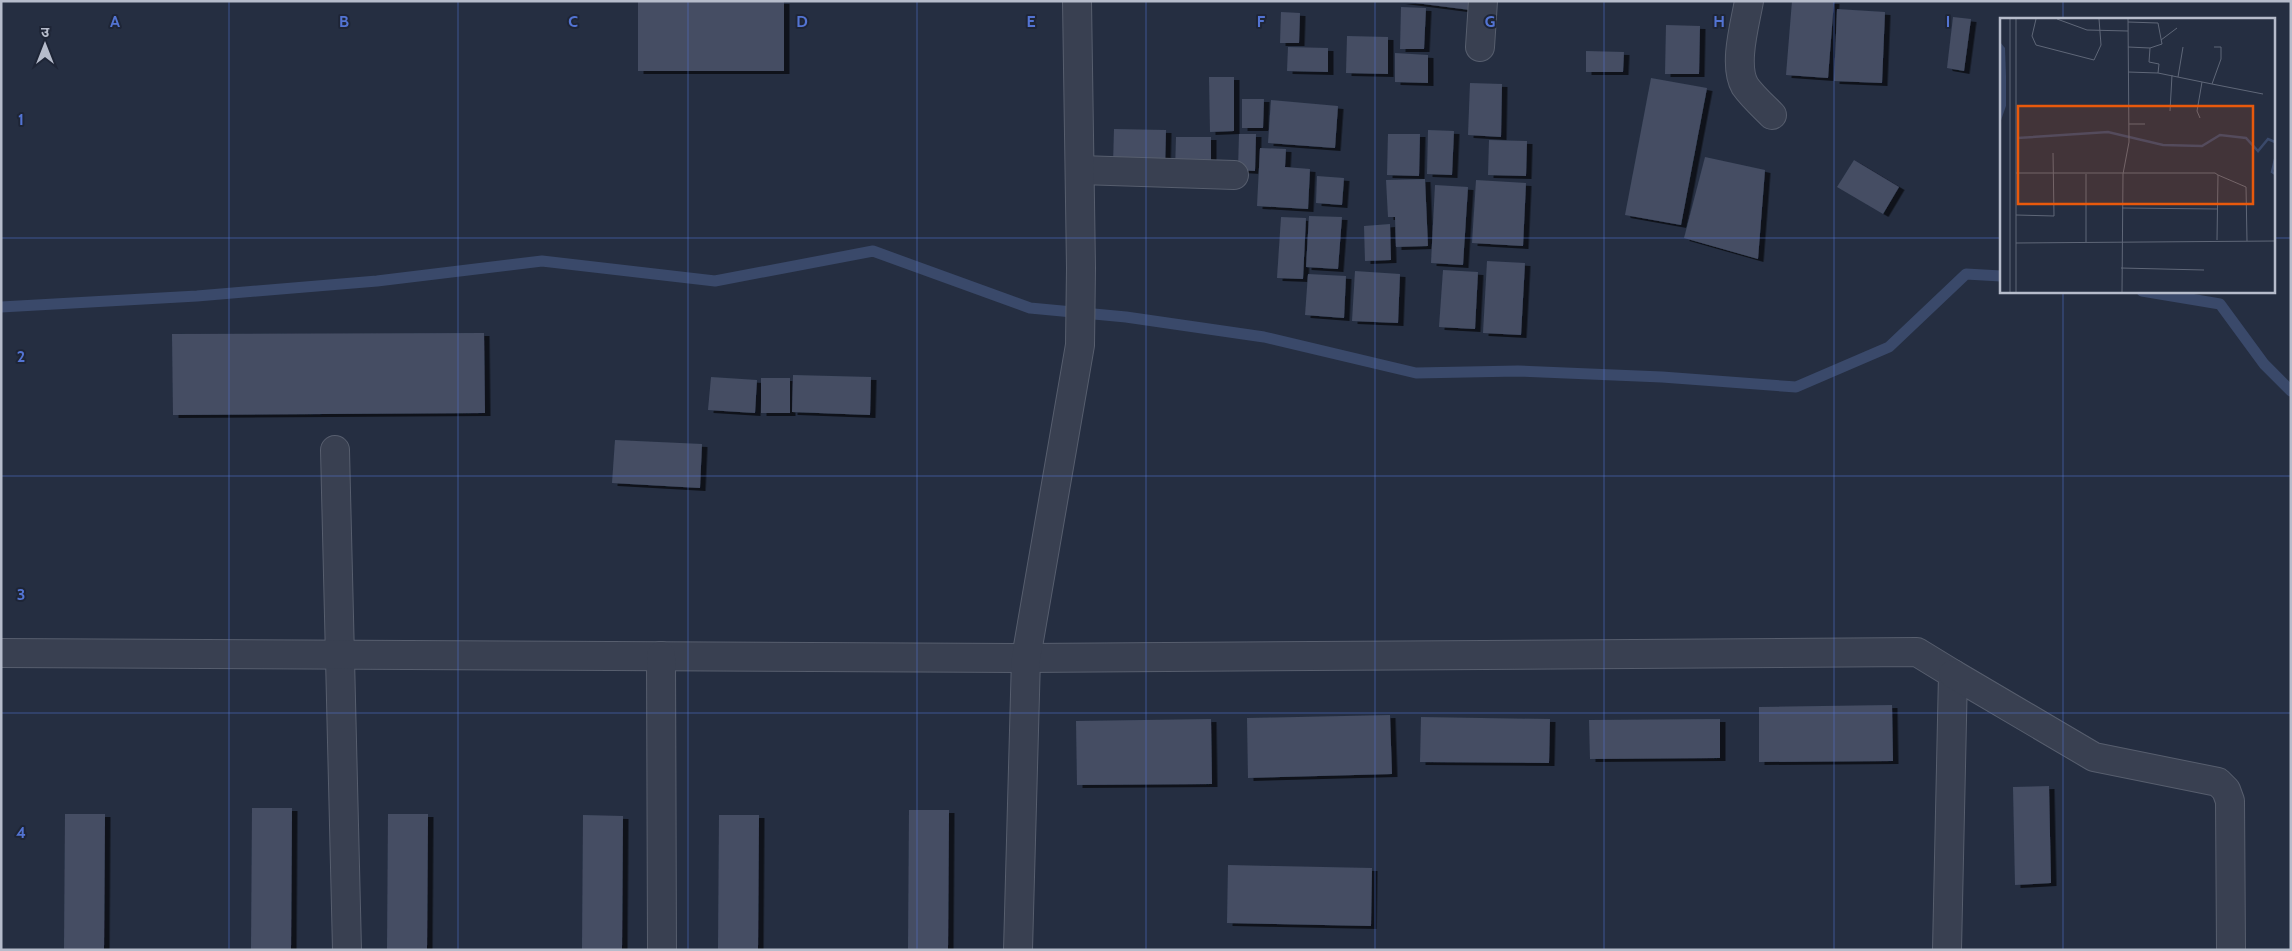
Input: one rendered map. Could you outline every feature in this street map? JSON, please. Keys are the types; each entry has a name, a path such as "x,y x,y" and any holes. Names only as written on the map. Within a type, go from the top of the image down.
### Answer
{"street":[{"path":"1018,950 1026,658 1080,345 1081,268 1077,1"},
{"path":"1480,47 1483,1"},
{"path":"1749,1 1741,44 1741,70 1745,85 1772,115"},
{"path":"1080,170 1234,175"},
{"path":"335,450 347,950"},
{"path":"1,653 1026,658 1917,652 2094,758 2218,782 2226,790 2230,802 2232,950"},
{"path":"661,656 662,950"},
{"path":"1947,950 1953,674"}],"building":[{"path":"638,1 784,1 784,71 638,71"},
{"path":"1400,1 1470,1 1470,10"},
{"path":"1792,1 1834,1 1828,78 1786,75"},
{"path":"1401,7 1426,8 1424,49 1400,49"},
{"path":"1837,9 1885,12 1882,83 1834,81"},
{"path":"1281,12 1300,13 1299,43 1280,43"},
{"path":"1953,17 1971,19 1964,71 1947,68"},
{"path":"1666,25 1700,26 1699,74 1665,74"},
{"path":"1347,36 1388,37 1388,74 1346,73"},
{"path":"1288,47 1328,48 1328,72 1287,71"},
{"path":"1586,51 1624,52 1623,72 1586,72"},
{"path":"1395,53 1428,55 1428,83 1395,82"},
{"path":"1209,77 1234,77 1234,131 1210,132"},
{"path":"1651,78 1707,88 1681,225 1625,215"},
{"path":"1470,83 1502,84 1501,137 1468,135"},
{"path":"1242,99 1264,99 1263,128 1242,128"},
{"path":"1271,100 1338,106 1335,148 1268,143"},
{"path":"1114,129 1166,130 1165,167 1113,165"},
{"path":"1428,130 1454,131 1452,175 1427,174"},
{"path":"1239,134 1256,134 1255,171 1238,170"},
{"path":"1388,134 1420,134 1419,176 1387,175"},
{"path":"1176,137 1211,137 1211,173 1175,172"},
{"path":"1489,140 1527,141 1526,176 1488,175"},
{"path":"1260,148 1286,149 1285,167 1310,169 1308,209 1257,206"},
{"path":"1705,157 1765,170 1758,259 1684,238"},
{"path":"1854,160 1899,187 1883,214 1837,187"},
{"path":"1317,176 1344,178 1342,205 1316,203"},
{"path":"1425,179 1428,246 1396,247 1395,217 1388,217 1386,180"},
{"path":"1476,180 1526,183 1523,246 1472,243"},
{"path":"1435,185 1468,187 1463,265 1431,263"},
{"path":"1309,216 1342,217 1338,269 1306,267"},
{"path":"1281,217 1306,218 1303,279 1277,278"},
{"path":"1390,224 1391,260 1365,261 1364,226"},
{"path":"1487,261 1525,263 1521,335 1483,333"},
{"path":"1443,270 1478,272 1475,329 1439,327"},
{"path":"1355,271 1400,274 1398,323 1352,321"},
{"path":"1308,274 1346,276 1344,318 1305,315"},
{"path":"484,333 485,413 173,415 172,334"},
{"path":"793,375 871,377 870,415 792,412"},
{"path":"711,377 757,380 755,413 708,410"},
{"path":"761,378 790,378 790,413 761,413"},
{"path":"615,440 702,444 700,488 612,483"},
{"path":"1892,705 1893,761 1759,762 1759,707"},
{"path":"1390,715 1392,774 1248,778 1247,718"},
{"path":"1421,717 1550,719 1549,763 1420,762"},
{"path":"1211,719 1212,784 1077,785 1076,721"},
{"path":"1720,719 1720,758 1590,759 1589,720"},
{"path":"2049,786 2051,883 2015,885 2013,787"},
{"path":"252,808 292,808 291,950 251,950"},
{"path":"909,810 949,810 948,950 908,950"},
{"path":"65,814 105,814 104,950 64,950"},
{"path":"388,814 428,814 427,950 387,950"},
{"path":"583,815 623,816 622,950 582,950"},
{"path":"719,815 759,815 758,950 718,950"},
{"path":"1228,865 1372,868 1371,926 1227,923"}],"waterway":[{"path":"1,307 197,296 377,281 542,261 715,281 873,251 1030,308 1126,317 1264,337 1416,373 1518,371 1662,377 1796,387 1889,347 1966,274 2000,276"},
{"path":"2148,292 2220,304 2264,364 2291,391"}]}
